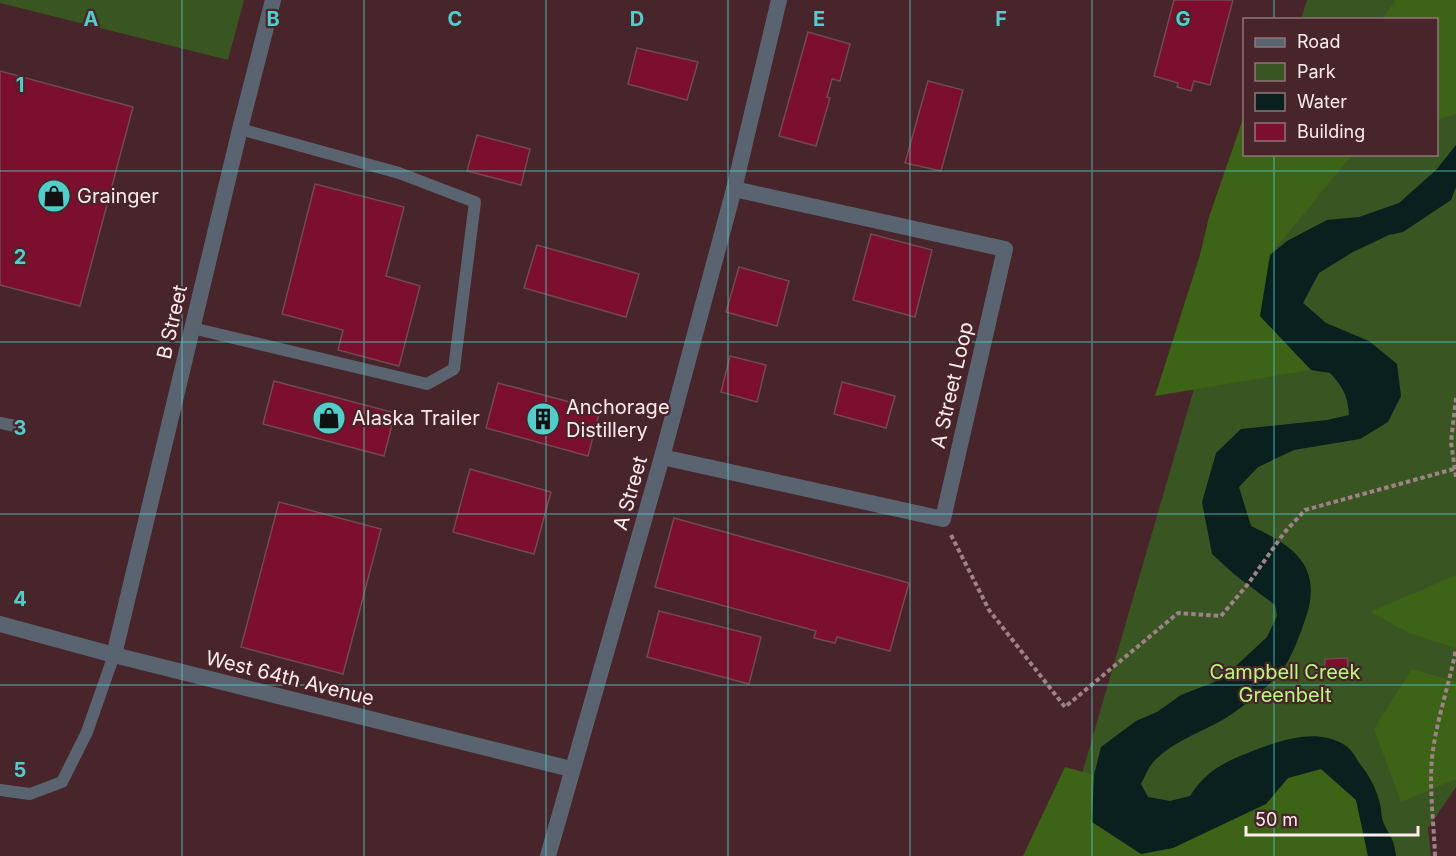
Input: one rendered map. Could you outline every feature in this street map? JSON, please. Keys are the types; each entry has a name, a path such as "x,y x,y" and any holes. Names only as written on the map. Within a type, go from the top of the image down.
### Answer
{"street":[{"name":"B Street","path":"114,655 273,0"},
{"name":"A Street","path":"548,856 662,457 734,189 779,0"},
{"name":"A Street Loop","path":"734,189 1005,249 943,519"},
{"path":"662,457 943,519"},
{"name":"West 64th Avenue","path":"0,624 114,655 571,769"}],"lane":[{"path":"192,328 427,384 454,369 475,202 399,173 240,129"},
{"path":"0,423 20,427"},
{"path":"0,790 30,794 62,782 87,732 114,655"}],"path":[{"path":"1456,398 1451,442 1456,477"},
{"path":"943,519 989,610 1065,706 1178,613 1221,616 1248,584 1284,532 1305,510 1454,469"},
{"path":"1435,856 1432,761 1436,727 1454,674 1456,649"}],"green space":[{"path":"0,0 244,0 228,60 0,3"},
{"name":"Campbell Creek Greenbelt","path":"1307,0 1456,0 1456,787 1428,828 1431,856 1058,856 1262,156 1438,156 1438,18 1301,18"},
{"path":"1396,0 1456,0 1456,114 1438,120 1438,18 1383,18"},
{"path":"1243,119 1243,156 1351,156 1270,255 1260,316 1311,370 1155,396 1200,255 1209,217"},
{"path":"1456,575 1456,648 1409,633 1370,612"},
{"path":"1412,669 1456,682 1456,779 1401,802 1374,729"},
{"path":"1065,767 1094,775 1092,822 1266,804 1288,778 1321,769 1356,800 1367,856 1023,856"}],"water":[{"path":"1456,145 1456,187 1451,200 1403,232 1389,235 1353,252 1319,273 1303,303 1326,323 1369,341 1397,364 1401,396 1388,422 1360,439 1294,450 1258,467 1239,487 1251,526 1290,549 1300,558 1306,569 1311,597 1300,635 1291,655 1279,675 1243,706 1225,719 1184,739 1155,760 1141,784 1148,797 1170,801 1190,796 1203,779 1218,767 1255,750 1299,737 1333,739 1350,749 1370,779 1378,796 1382,818 1394,844 1396,856 1368,856 1356,800 1321,769 1288,778 1266,804 1173,848 1141,854 1092,822 1094,775 1101,747 1136,721 1157,712 1181,695 1222,679 1267,637 1277,616 1275,605 1235,575 1212,554 1202,502 1216,453 1241,429 1327,420 1349,415 1344,392 1330,373 1311,370 1260,316 1270,255 1287,241 1327,220 1359,217 1399,203 1436,170"}],"building":[{"path":"1174,0 1233,0 1210,85 1194,81 1191,91 1177,87 1178,83 1154,76"},
{"path":"808,32 850,44 840,81 832,79 827,97 830,98 816,146 779,136"},
{"path":"637,48 698,62 687,100 628,84"},
{"name":"Grainger","path":"0,71 133,107 80,306 0,285"},
{"path":"928,81 963,90 941,171 905,163"},
{"path":"477,135 530,149 521,185 467,171"},
{"path":"315,184 404,207 386,276 420,286 399,366 338,350 343,330 282,314"},
{"path":"871,234 932,250 915,317 853,300"},
{"path":"537,245 639,274 626,317 524,288"},
{"path":"739,267 789,281 777,326 726,312"},
{"path":"730,356 766,365 757,402 721,392"},
{"name":"Alaska Trailer","path":"274,381 395,413 384,456 263,424"},
{"path":"842,382 895,396 886,428 834,414"},
{"name":"Anchorage Distillery","path":"498,383 600,410 588,456 486,428"},
{"path":"470,469 551,492 534,554 453,532"},
{"path":"279,502 381,529 343,674 241,647"},
{"path":"674,518 909,583 890,651 837,637 835,643 814,638 816,631 655,587"},
{"path":"659,611 761,637 749,684 647,657"},
{"path":"1347,658 1348,668 1325,669 1325,659"}],"place":[{"name":"Grainger","path":"54,196"},
{"name":"Alaska Trailer","path":"329,418"},
{"name":"Anchorage Distillery","path":"543,419"}]}
